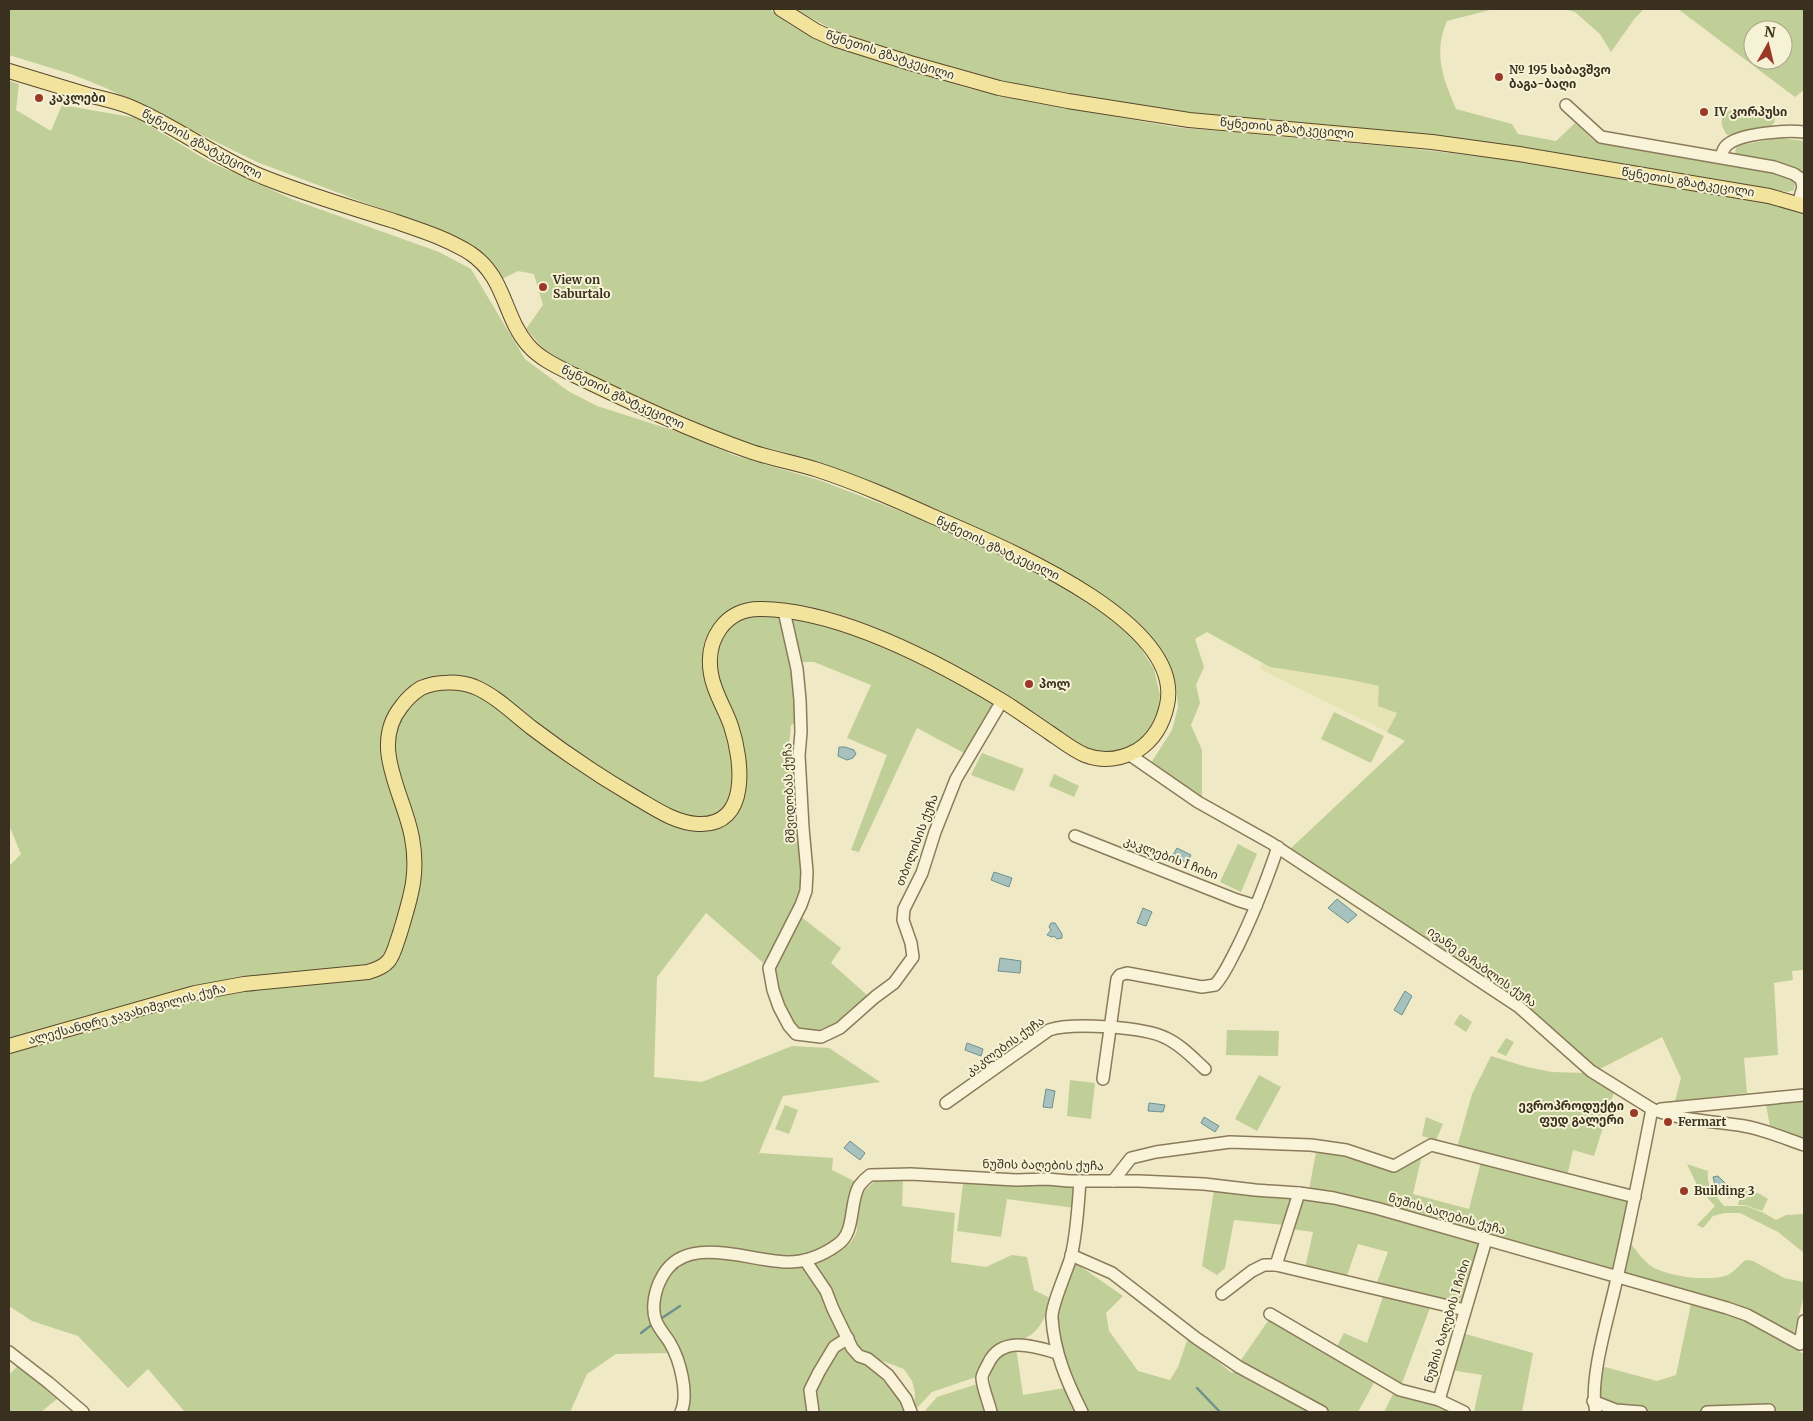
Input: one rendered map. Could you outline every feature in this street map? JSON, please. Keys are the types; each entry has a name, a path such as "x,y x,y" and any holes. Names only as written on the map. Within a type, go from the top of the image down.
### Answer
{"main road":[{"name":"წყნეთის გზატკეცილი","path":"781,9 816,31 834,39 999,88 1189,120 1422,141 1518,154 1769,196 1801,205"},
{"name":"წყნეთის გზატკეცილი","path":"9,71 125,105 158,120 258,176 449,240 481,260 497,281 522,336 531,349 546,360 574,375 698,432 756,454 818,470 864,487 974,535 1068,581 1127,623 1149,646 1162,664 1170,687 1162,724 1152,739 1130,756"},
{"name":"ალექსანდრე ჯავახიშვილის ქუჩა","path":"9,1046 196,993 244,984 368,972 384,967 393,955 415,883 412,838 392,772 387,748 393,718 406,700 420,689 439,683 456,683 476,688 500,702 590,771 660,812 679,820 697,824 714,822 727,815 736,804 739,787 738,759 732,727 714,688 709,666 711,648 722,624 739,611 756,608 822,618 861,630 949,671 1002,701 1080,753 1096,759 1130,756"}],"street":[{"path":"1566,105 1601,137 1648,147 1721,157 1794,174 1801,179 1803,187 1801,205"},
{"path":"1721,157 1725,146 1734,141 1771,132 1804,132"},
{"name":"მშვიდობას ქუჩა","path":"769,968 801,905 806,891 807,872 799,755 801,732 800,700 797,669 784,611"},
{"name":"თბილისის ქუჩა","path":"769,968 773,990 789,1026 796,1034 821,1037 840,1028 894,983 913,957 912,943 903,920 904,909 922,873 935,832 956,779 1002,701"},
{"name":"ივანე მაჩაბლის ქუჩა","path":"1130,756 1198,802 1278,847 1519,1007 1590,1071 1652,1109 1663,1114 1768,1131 1804,1145"},
{"name":"კაკლების I ჩიხი","path":"1075,836 1256,906"},
{"path":"1104,1079 1115,990 1117,979 1120,975 1127,973 1202,987 1215,985 1223,976 1256,906 1278,847"},
{"name":"კაკლების ქუჩა","path":"946,1103 1049,1030 1060,1026 1111,1028 1160,1035 1176,1044 1205,1068"},
{"path":"1641,1412 1594,1406 1596,1370 1618,1277 1652,1109 1683,1108 1804,1095"},
{"path":"1113,1181 1131,1158 1156,1152 1230,1142 1311,1145 1346,1150 1394,1166 1431,1145 1635,1197"},
{"name":"ნუშის ბაღების ქუჩა","path":"681,1412 684,1403 683,1386 677,1356 656,1322 654,1308 656,1292 662,1277 673,1262 692,1254 714,1252 788,1262 805,1260 820,1254 840,1244 849,1228 859,1186 870,1175 911,1174 1016,1180 1047,1179 1204,1184 1334,1198 1376,1208 1747,1315 1802,1345"},
{"path":"1080,1181 1078,1212 1071,1255 1051,1316 1057,1353 1066,1380 1082,1412"},
{"path":"1276,1265 1299,1193"},
{"name":"ნუშის ბაღების I ჩიხი","path":"1270,1314 1400,1390 1439,1400 1486,1240"},
{"path":"1071,1255 1112,1273 1196,1338 1239,1368 1322,1412"},
{"path":"805,1260 826,1290 852,1348 859,1356 868,1359 888,1375 906,1398 911,1412"},
{"path":"1222,1294 1252,1271 1264,1265 1276,1265 1465,1310"},
{"path":"1802,1345 1804,1321"},
{"path":"813,1412 810,1390 834,1348 848,1338"},
{"path":"991,1412 982,1379 990,1358 1000,1349 1020,1344 1057,1353"},
{"path":"9,1352 50,1383 83,1412"},
{"path":"1439,1400 1464,1412"},
{"path":"1707,1412 1769,1410"}],"green space":[{"path":"9,9 769,9 786,21 839,47 968,88 1020,100 1174,127 1407,148 1552,165 1756,197 1804,211 1804,970 1792,971 1793,980 1774,983 1778,1055 1744,1058 1747,1093 1675,1101 1681,1078 1662,1037 1598,1070 1503,992 1289,850 1405,741 1387,732 1397,713 1378,706 1379,686 1270,667 1207,632 1195,639 1204,667 1196,685 1200,703 1191,725 1202,750 1202,801 1151,763 1172,730 1178,707 1176,685 1165,655 1148,634 1130,617 1076,581 729,437 582,373 545,350 526,329 543,305 534,274 518,271 502,279 493,267 410,220 257,162 106,88 74,75 9,55"},
{"path":"794,9 1494,9 1447,21 1441,44 1441,66 1456,109 1512,124 1518,134 1556,141 1575,123 1594,141 1787,175 1795,182 1794,190 1788,192 1464,143 1156,111 1020,88 908,55 836,31"},
{"path":"1564,9 1644,9 1635,18 1611,52 1600,34 1575,12"},
{"path":"1678,9 1804,9 1804,90 1795,97 1759,70 1793,70 1793,20 1743,20 1743,58"},
{"path":"9,81 19,84 16,110 51,131 62,105 137,118 210,162 294,200 439,252 471,269 525,359 568,391 597,406 688,435 733,455 819,480 970,538 1047,574 1092,602 1134,638 1154,669 1160,695 1156,723 1141,744 1125,754 1091,752 997,695 822,618 1002,701 964,753 917,728 859,852 851,850 887,755 847,738 871,685 814,662 792,662 797,722 791,725 789,746 796,753 802,888 793,911 779,935 767,966 706,913 657,977 654,1077 702,1082 792,1046 829,1048 880,1082 783,1096 759,1153 833,1158 832,1170 852,1180 859,1186 840,1244 805,1260 715,1252 673,1262 654,1308 672,1353 616,1354 587,1374 570,1412 185,1412 148,1369 128,1388 78,1336 32,1321 9,1306 9,1046 11,1045 9,1027 9,866 21,854 9,825"},
{"path":"1736,108 1772,117 1775,119 1774,123 1771,126 1740,134 1727,135 1722,126 1722,119 1727,113"},
{"path":"1779,138 1804,141 1804,174 1776,164 1735,155 1736,146"},
{"path":"1262,663 1270,667 1379,686 1397,713 1387,732 1260,669"},
{"path":"1334,712 1384,736 1371,763 1321,739"},
{"path":"982,753 1024,769 1014,791 971,775"},
{"path":"1054,774 1079,786 1074,797 1049,786"},
{"path":"1238,844 1257,854 1241,892 1220,882"},
{"path":"800,916 841,948 831,963 868,996 839,1023 812,1032 804,1032 796,1027 786,1014 774,973 777,961"},
{"path":"1460,1014 1472,1022 1466,1032 1454,1024"},
{"path":"1227,1030 1279,1031 1278,1056 1226,1055"},
{"path":"1506,1038 1514,1042 1506,1056 1497,1052"},
{"path":"1491,1056 1527,1067 1552,1072 1583,1073 1614,1092 1594,1156 1573,1150 1567,1176 1457,1147 1472,1094"},
{"path":"1259,1075 1281,1087 1257,1131 1235,1119"},
{"path":"1070,1080 1095,1083 1091,1119 1067,1116"},
{"path":"1804,1100 1804,1140 1770,1127 1766,1104"},
{"path":"785,1105 798,1110 789,1134 775,1129"},
{"path":"1426,1117 1443,1124 1436,1140 1422,1136"},
{"path":"1316,1152 1346,1153 1396,1171 1422,1155 1413,1194 1469,1209 1481,1162 1630,1201 1614,1273 1357,1198 1309,1190"},
{"path":"1687,1164 1708,1171 1708,1182 1714,1194 1724,1206 1746,1206 1776,1220 1786,1215 1804,1214 1804,1253 1778,1232 1740,1213 1725,1213 1713,1216 1703,1228 1697,1225 1715,1206 1698,1187"},
{"path":"878,1179 903,1180 902,1206 955,1213 951,1262 986,1267 1012,1255 1027,1257 1034,1290 1052,1299 1041,1324 1032,1334 1027,1338 995,1347 988,1353 976,1377 932,1392 916,1409 912,1381 904,1369 861,1353 814,1265 844,1249 853,1239 857,1231 856,1212 859,1201 869,1186"},
{"path":"963,1184 1076,1186 1075,1208 1007,1199 1001,1237 957,1231"},
{"path":"1742,1188 1768,1199 1762,1211 1745,1205 1738,1205"},
{"path":"1214,1190 1295,1196 1284,1225 1234,1220 1225,1268 1217,1275 1202,1266"},
{"path":"1301,1196 1371,1209 1481,1244 1463,1305 1376,1285 1388,1252 1358,1244 1346,1278 1305,1268 1313,1232 1291,1229"},
{"path":"1630,1243 1651,1266 1678,1276 1720,1277 1730,1274 1746,1260 1753,1261 1784,1278 1804,1282 1804,1296 1794,1333 1792,1336 1623,1275"},
{"path":"706,1255 805,1266 824,1291 845,1336 832,1344 805,1388 808,1412 682,1412 687,1385 681,1352 660,1321 658,1296 674,1265"},
{"path":"1074,1262 1123,1296 1106,1313 1109,1331 1138,1371 1170,1380 1178,1367 1188,1338 1232,1373 1270,1318 1376,1379 1358,1412 1087,1412 1061,1352 1056,1314"},
{"path":"1384,1294 1431,1305 1401,1386 1336,1348 1344,1333 1367,1343"},
{"path":"1691,1304 1742,1320 1804,1354 1804,1412 1599,1412 1601,1366 1657,1381 1676,1375"},
{"path":"1462,1333 1533,1353 1522,1412 1474,1412 1482,1375 1451,1370"},
{"path":"1016,1348 1023,1395 1065,1388 1078,1412 995,1412 990,1383 993,1363 999,1356"},
{"path":"841,1349 847,1349 880,1377 908,1412 816,1412 814,1391 836,1352"},
{"path":"20,1363 68,1404 74,1412 57,1399 41,1412 9,1412 9,1375"},
{"path":"977,1384 988,1412 924,1412 937,1397"},
{"path":"1394,1392 1438,1404 1454,1412 1384,1412"}],"water":[{"path":"839,747 854,750 856,754 853,758 847,760 838,756"},
{"path":"1177,848 1191,855 1187,863 1173,855"},
{"path":"994,872 1012,878 1009,887 991,880"},
{"path":"1337,899 1357,915 1348,923 1328,908"},
{"path":"1143,908 1152,912 1146,926 1137,923"},
{"path":"1051,923 1055,923 1062,934 1062,938 1057,939 1054,936 1047,935 1051,930 1049,927"},
{"path":"1000,958 1021,961 1020,973 998,971"},
{"path":"1405,991 1412,996 1402,1015 1394,1010"},
{"path":"967,1043 983,1049 981,1056 965,1050"},
{"path":"1046,1089 1055,1091 1052,1108 1043,1107"},
{"path":"1149,1103 1165,1105 1163,1112 1148,1111"},
{"path":"1204,1117 1219,1126 1215,1132 1201,1123"},
{"path":"850,1141 865,1153 860,1160 844,1148"},
{"path":"1718,1176 1727,1185 1733,1187 1734,1196 1726,1196 1718,1190 1713,1177"}],"waterway":[{"path":"659,1320 680,1306"},
{"path":"641,1333 654,1323"},
{"path":"1197,1388 1220,1412"}],"place":[{"name":"№ 195 საბავშვო ბაგა-ბაღი","path":"1499,77"},
{"name":"კაკლები","path":"39,98"},
{"name":"IV კორპუსი","path":"1704,112"},
{"name":"View on Saburtalo","path":"543,287"},
{"name":"პოლ","path":"1029,684"},
{"name":"ევროპროდუქტი ფუდ გალერი","path":"1634,1113"},
{"name":"Fermart","path":"1668,1122"},
{"name":"Building 3","path":"1684,1191"}]}
